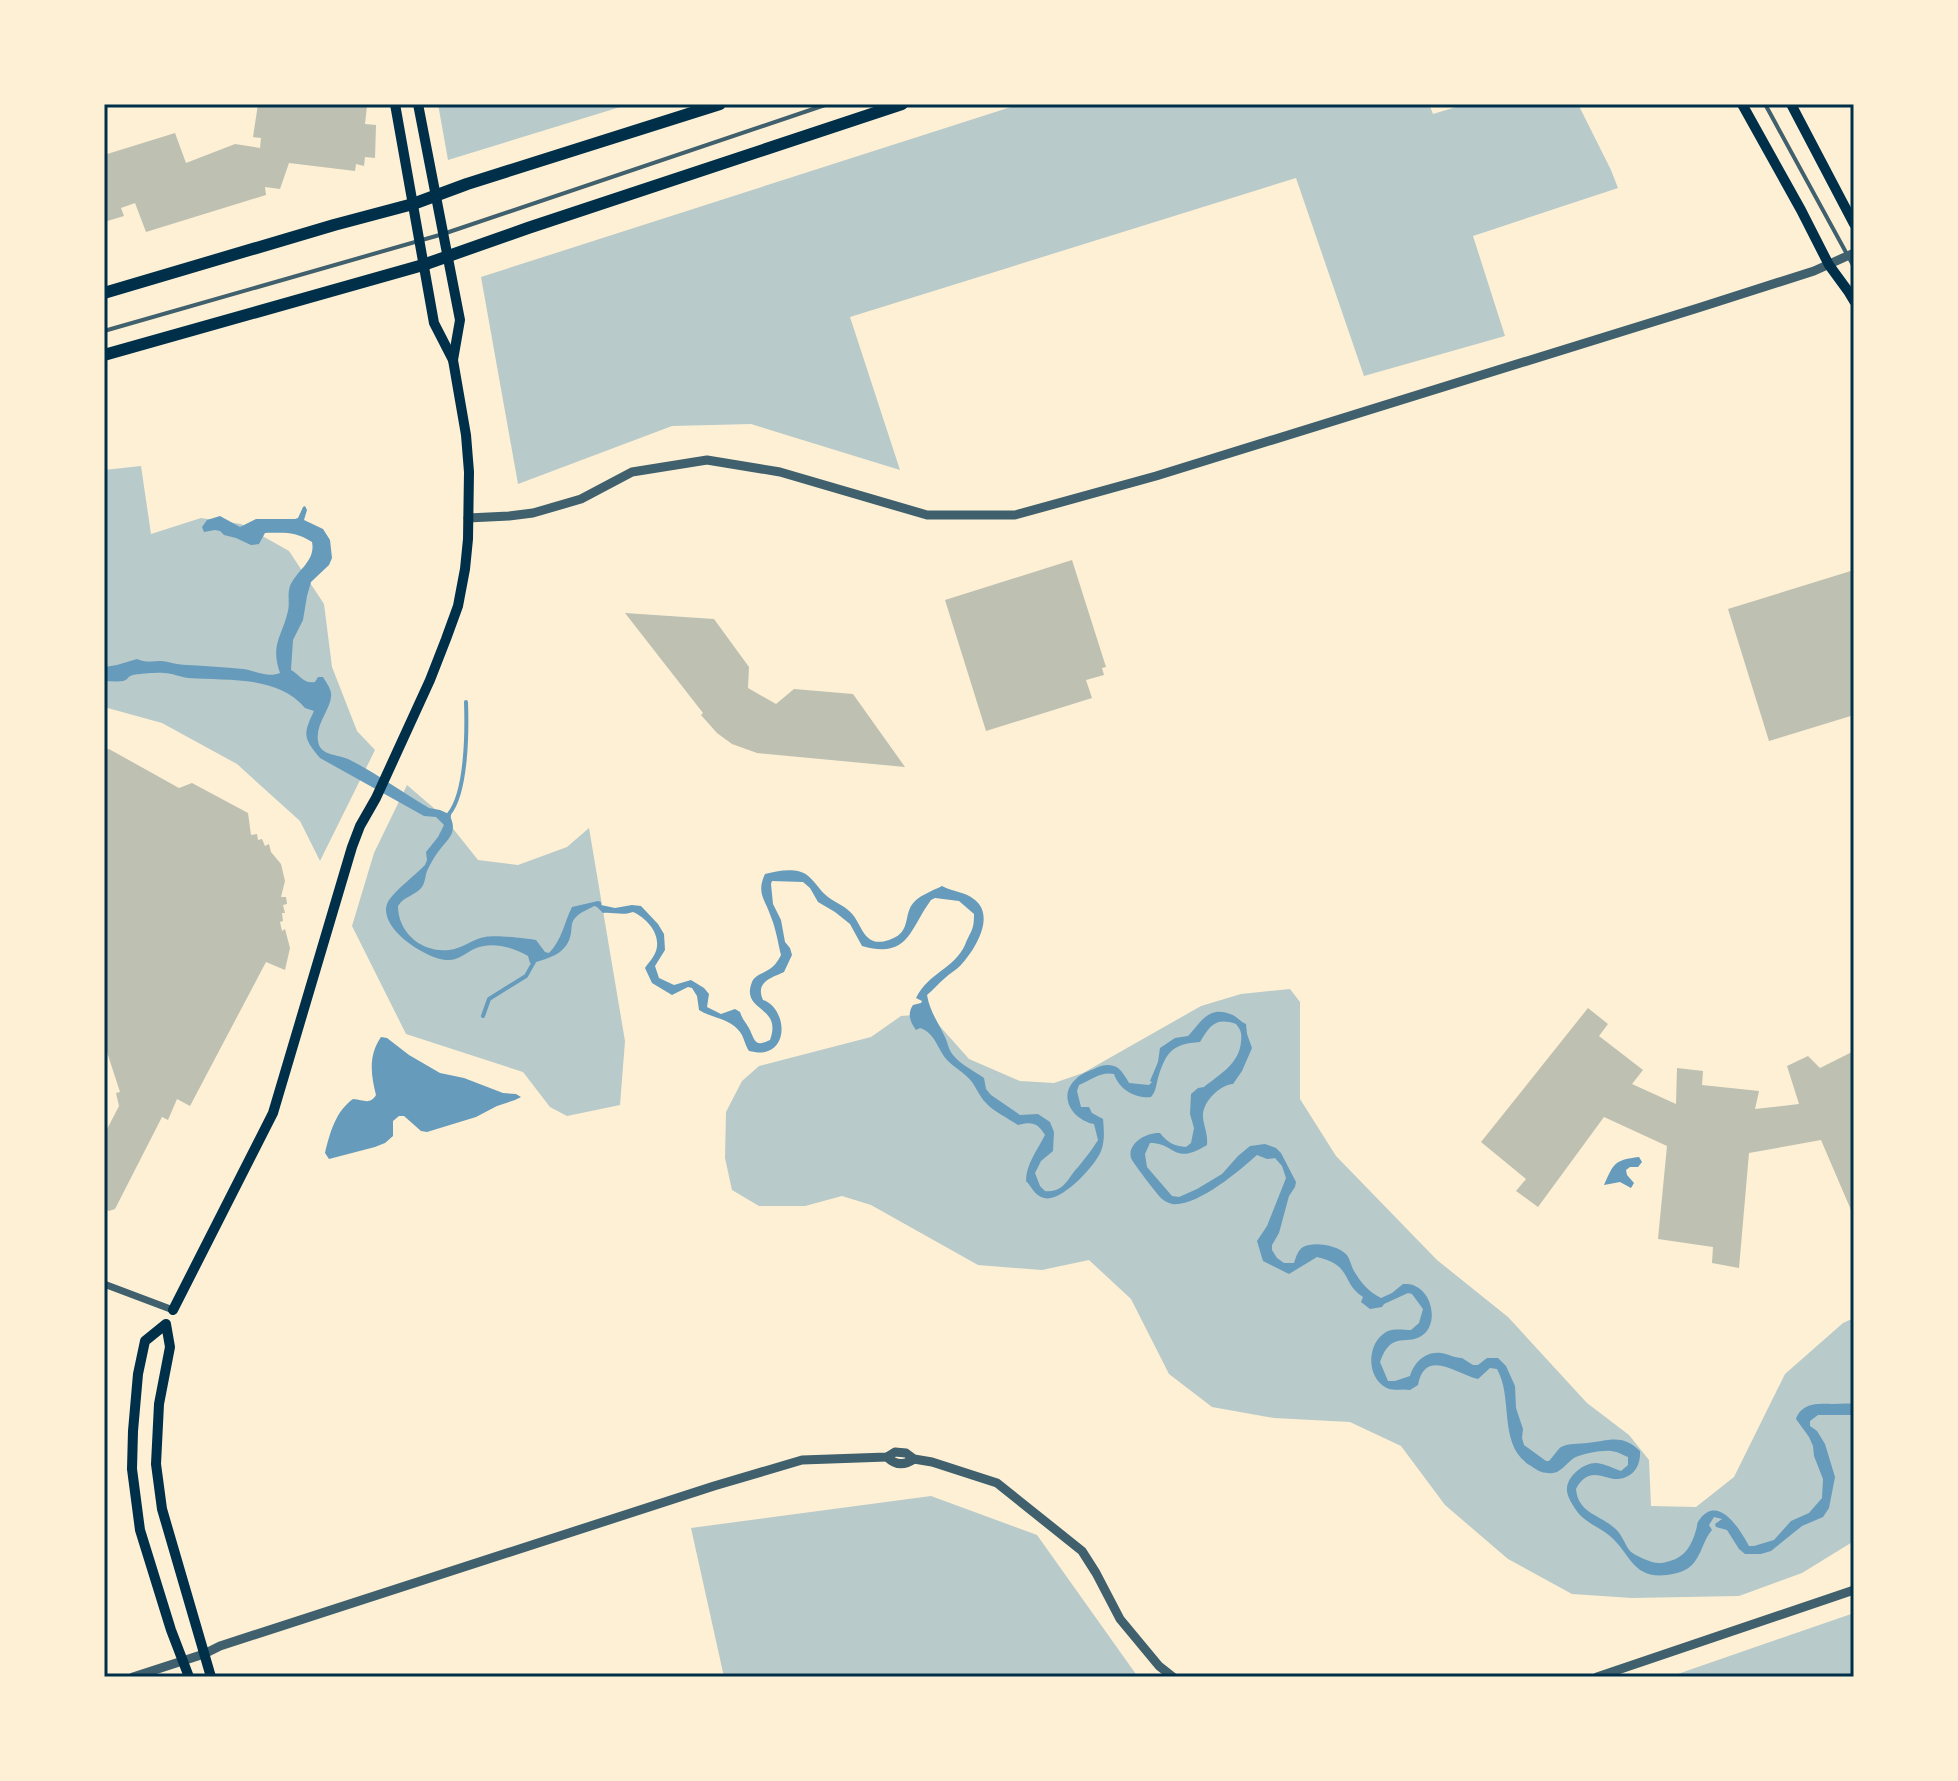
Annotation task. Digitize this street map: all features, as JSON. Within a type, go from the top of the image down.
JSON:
[{"type":"main road","points":[[173,1310],[273,1113],[360,826],[423,695],[458,606],[465,569],[469,472],[466,435],[453,360],[434,323],[395,104]]},
{"type":"main road","points":[[418,104],[460,320],[453,360]]},
{"type":"main road","points":[[104,293],[413,204],[482,179],[720,104]]},
{"type":"main road","points":[[104,355],[423,265],[902,104]]},
{"type":"main road","points":[[1742,104],[1829,265],[1854,301]]},
{"type":"main road","points":[[1791,104],[1854,224]]},
{"type":"main road","points":[[189,1677],[140,1530],[132,1469],[138,1374],[145,1341],[166,1324],[170,1347],[159,1404],[156,1464],[162,1509],[211,1677]]},
{"type":"street","points":[[468,518],[533,513],[581,499],[632,472],[707,460],[780,472],[927,515],[1015,515],[1156,476],[1698,308],[1851,255]]},
{"type":"street","points":[[104,1284],[173,1310],[166,1324]]},
{"type":"street","points":[[133,1677],[220,1646],[787,1464],[802,1460],[887,1457],[893,1463],[907,1464],[914,1459],[932,1462],[997,1483],[1082,1551],[1120,1619],[1159,1666],[1173,1677]]},
{"type":"street","points":[[1597,1677],[1854,1590]]},
{"type":"lane","points":[[104,331],[443,234],[828,104]]},
{"type":"lane","points":[[1765,104],[1851,255],[1854,267]]},
{"type":"shaded area","points":[[438,104],[630,104],[448,160]]},
{"type":"shaded area","points":[[1020,104],[1429,104],[1433,114],[1466,104],[1578,104],[1618,188],[1473,236],[1505,336],[1364,376],[1296,178],[850,317],[900,470],[751,424],[672,426],[518,484],[481,277]]},
{"type":"shaded area","points":[[141,466],[151,534],[201,518],[241,524],[289,551],[324,604],[332,667],[357,731],[375,750],[320,861],[300,821],[237,764],[162,723],[104,707],[104,470]]},
{"type":"shaded area","points":[[407,785],[443,816],[478,860],[518,865],[567,847],[589,828],[625,1041],[620,1105],[567,1116],[550,1107],[523,1072],[406,1034],[352,926],[374,853]]},
{"type":"shaded area","points":[[1290,989],[1300,1002],[1300,1099],[1336,1156],[1437,1260],[1508,1317],[1587,1403],[1629,1435],[1649,1460],[1651,1506],[1696,1507],[1734,1477],[1785,1374],[1843,1323],[1854,1318],[1854,1541],[1802,1573],[1739,1596],[1632,1598],[1572,1594],[1508,1559],[1445,1505],[1401,1446],[1350,1422],[1274,1418],[1212,1407],[1169,1374],[1131,1299],[1089,1260],[1042,1270],[978,1265],[871,1205],[842,1196],[805,1206],[759,1206],[732,1190],[725,1158],[726,1112],[742,1081],[759,1066],[871,1037],[901,1016],[929,1014],[969,1059],[1020,1081],[1054,1083],[1083,1073],[1201,1006],[1241,994]]},
{"type":"shaded area","points":[[931,1496],[1037,1535],[1138,1677],[724,1677],[691,1528]]},
{"type":"shaded area","points":[[1854,1613],[1854,1677],[1669,1677]]},
{"type":"water","points":[[305,506],[304,520],[323,529],[330,540],[332,558],[311,582],[303,620],[293,640],[291,670],[307,682],[323,677],[330,691],[331,698],[319,728],[319,746],[325,752],[358,764],[429,808],[449,814],[452,821],[453,831],[433,860],[422,887],[398,906],[402,925],[421,945],[449,950],[496,936],[536,940],[549,953],[560,937],[572,907],[598,901],[601,905],[615,908],[641,906],[664,934],[665,950],[655,966],[659,978],[674,985],[691,980],[704,988],[709,994],[707,1007],[721,1014],[735,1009],[740,1012],[755,1040],[762,1043],[770,1040],[771,1020],[752,999],[752,982],[772,967],[781,955],[761,891],[765,874],[792,870],[807,875],[825,895],[851,912],[870,939],[881,942],[900,934],[911,906],[925,894],[942,886],[963,893],[981,907],[981,934],[960,966],[927,995],[928,1001],[951,1053],[984,1078],[991,1095],[1020,1115],[1038,1114],[1050,1122],[1054,1132],[1053,1151],[1041,1161],[1035,1173],[1045,1191],[1057,1190],[1065,1184],[1098,1140],[1094,1124],[1080,1118],[1070,1106],[1068,1092],[1077,1078],[1109,1065],[1120,1070],[1129,1083],[1149,1085],[1160,1048],[1175,1038],[1188,1036],[1210,1014],[1222,1012],[1232,1015],[1246,1024],[1252,1048],[1233,1084],[1218,1091],[1205,1106],[1203,1117],[1207,1145],[1181,1154],[1150,1143],[1145,1154],[1147,1167],[1172,1196],[1179,1197],[1222,1174],[1250,1146],[1265,1144],[1276,1148],[1296,1182],[1272,1245],[1277,1258],[1284,1263],[1294,1263],[1303,1247],[1313,1244],[1331,1246],[1346,1254],[1359,1279],[1377,1296],[1381,1298],[1403,1284],[1409,1284],[1421,1290],[1429,1301],[1431,1322],[1424,1334],[1412,1340],[1395,1342],[1385,1352],[1380,1362],[1388,1381],[1410,1376],[1417,1362],[1430,1354],[1462,1358],[1473,1365],[1487,1358],[1498,1358],[1506,1366],[1515,1386],[1524,1445],[1546,1461],[1567,1445],[1621,1440],[1633,1445],[1640,1451],[1634,1472],[1620,1479],[1589,1476],[1576,1489],[1584,1508],[1616,1529],[1632,1553],[1654,1563],[1675,1559],[1684,1553],[1698,1522],[1707,1512],[1715,1511],[1729,1518],[1749,1546],[1774,1540],[1791,1521],[1809,1513],[1822,1498],[1823,1479],[1809,1437],[1796,1419],[1798,1414],[1811,1405],[1854,1404],[1854,1415],[1818,1415],[1810,1421],[1810,1426],[1825,1444],[1835,1477],[1829,1508],[1823,1517],[1802,1526],[1771,1551],[1761,1554],[1745,1554],[1727,1530],[1716,1527],[1715,1524],[1722,1519],[1714,1517],[1709,1525],[1712,1530],[1690,1567],[1667,1575],[1646,1573],[1633,1564],[1610,1536],[1580,1514],[1567,1491],[1570,1478],[1582,1467],[1597,1463],[1621,1471],[1628,1465],[1628,1457],[1613,1451],[1592,1453],[1574,1458],[1552,1473],[1541,1472],[1531,1466],[1514,1447],[1505,1394],[1497,1369],[1490,1368],[1478,1379],[1435,1365],[1428,1367],[1418,1385],[1410,1390],[1385,1387],[1372,1368],[1375,1344],[1389,1331],[1411,1330],[1419,1323],[1423,1309],[1408,1293],[1382,1307],[1370,1309],[1361,1302],[1363,1297],[1356,1292],[1342,1269],[1328,1260],[1317,1257],[1289,1274],[1263,1261],[1257,1241],[1267,1226],[1286,1178],[1275,1158],[1257,1155],[1205,1194],[1172,1204],[1161,1198],[1131,1158],[1135,1143],[1149,1134],[1160,1133],[1178,1146],[1186,1147],[1191,1143],[1194,1128],[1190,1114],[1191,1094],[1222,1073],[1237,1056],[1241,1036],[1236,1024],[1218,1022],[1210,1027],[1200,1042],[1172,1051],[1164,1062],[1151,1097],[1128,1092],[1114,1074],[1109,1073],[1079,1085],[1077,1091],[1081,1107],[1089,1107],[1092,1113],[1103,1119],[1101,1151],[1068,1189],[1051,1198],[1038,1195],[1026,1181],[1026,1175],[1045,1135],[1034,1124],[1018,1125],[989,1106],[969,1079],[945,1057],[929,1033],[920,1028],[916,1030],[910,1018],[913,1005],[922,1001],[916,998],[921,989],[955,960],[972,930],[974,914],[959,901],[931,900],[906,939],[890,949],[878,949],[862,946],[850,924],[818,902],[803,882],[772,881],[773,904],[792,955],[784,972],[774,976],[761,989],[763,1000],[775,1009],[781,1025],[775,1047],[763,1052],[749,1051],[736,1028],[699,1010],[692,988],[672,995],[652,983],[645,968],[656,950],[656,937],[645,919],[633,912],[603,913],[594,906],[574,920],[569,940],[562,950],[533,963],[530,963],[528,956],[502,946],[488,945],[450,960],[426,954],[415,947],[394,930],[386,910],[389,900],[425,865],[426,852],[444,825],[436,817],[424,816],[320,758],[306,736],[314,711],[280,690],[251,682],[162,673],[133,675],[123,681],[104,681],[104,667],[137,659],[280,673],[276,655],[288,611],[289,589],[309,560],[312,542],[294,534],[265,533],[259,544],[251,545],[220,531],[204,532],[202,527],[207,520],[220,516],[240,527],[256,519],[295,519]]},
{"type":"water","points":[[381,1037],[440,1073],[521,1097],[476,1117],[427,1132],[421,1131],[404,1116],[399,1116],[393,1121],[393,1136],[385,1143],[329,1159],[325,1153],[327,1145],[342,1110],[353,1099],[369,1101],[376,1095],[372,1066],[374,1051]]},
{"type":"water","points":[[1639,1157],[1642,1162],[1638,1167],[1626,1170],[1634,1183],[1631,1188],[1620,1182],[1604,1185],[1616,1164]]},
{"type":"building","points":[[258,104],[367,106],[365,124],[376,125],[375,158],[365,157],[364,166],[356,164],[355,171],[289,163],[280,189],[265,187],[266,195],[146,232],[135,203],[121,208],[124,216],[104,222],[104,155],[175,133],[186,163],[235,144],[260,148],[261,138],[253,137]]},
{"type":"building","points":[[1072,560],[1106,667],[1102,668],[1104,675],[1086,680],[1092,698],[986,731],[945,600]]},
{"type":"building","points":[[1854,570],[1854,715],[1769,741],[1728,609]]},
{"type":"building","points":[[625,613],[714,619],[749,667],[748,688],[776,704],[794,689],[853,694],[905,767],[757,753],[732,744],[701,715],[703,713]]},
{"type":"building","points":[[109,749],[179,788],[192,783],[248,813],[251,835],[257,834],[258,840],[262,839],[265,846],[269,844],[271,852],[281,864],[285,881],[281,897],[286,897],[287,904],[283,905],[285,913],[282,913],[283,921],[280,922],[290,948],[285,970],[266,962],[190,1106],[177,1099],[168,1120],[162,1117],[115,1209],[109,1211],[104,1208],[104,1135],[119,1106],[116,1093],[120,1092],[104,1043],[104,751]]},
{"type":"building","points":[[1588,1008],[1608,1024],[1599,1036],[1643,1070],[1632,1084],[1676,1104],[1677,1068],[1703,1071],[1702,1085],[1759,1091],[1755,1109],[1799,1104],[1787,1066],[1808,1056],[1820,1068],[1854,1051],[1854,1217],[1821,1140],[1749,1153],[1739,1268],[1712,1263],[1713,1247],[1658,1239],[1667,1146],[1604,1117],[1538,1207],[1516,1191],[1526,1179],[1481,1142]]},
{"type":"waterway","points":[[449,816],[463,776],[466,702]]},
{"type":"waterway","points":[[483,1016],[489,999],[526,976],[535,960]]}]
